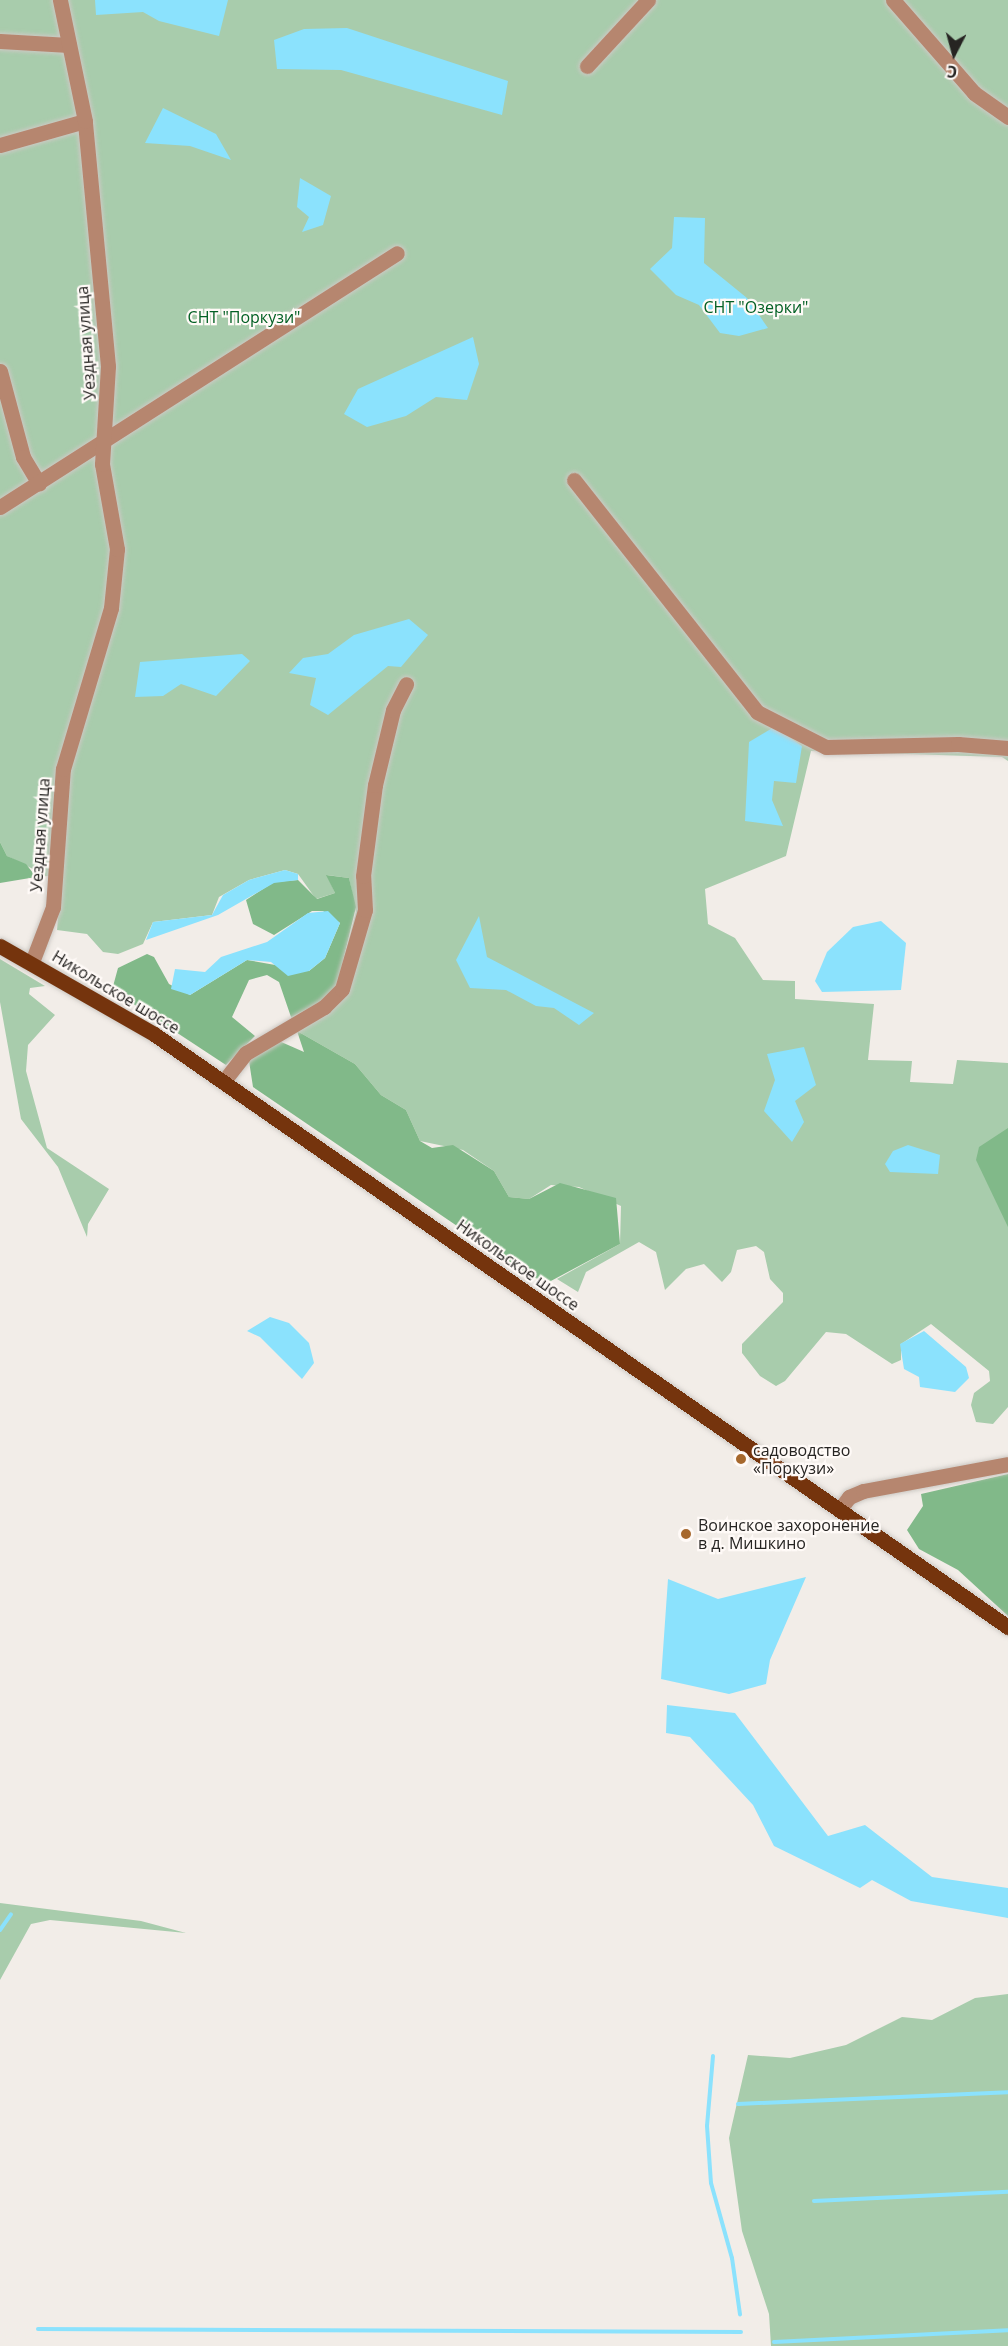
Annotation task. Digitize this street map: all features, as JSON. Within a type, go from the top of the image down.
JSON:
[{"type":"main road","name":"Никольское шоссе","points":[[0,946],[32,962],[224,1082],[1008,1627]]},
{"type":"street","name":"Уездная улица","points":[[32,962],[52,907],[63,769],[117,574],[102,464],[108,366],[85,121],[60,0]]},
{"type":"street","points":[[587,66],[648,0]]},
{"type":"street","points":[[893,0],[974,93],[1008,117]]},
{"type":"street","points":[[0,41],[69,45]]},
{"type":"street","points":[[0,145],[85,121]]},
{"type":"street","points":[[0,507],[397,253]]},
{"type":"street","points":[[0,371],[23,457],[39,484]]},
{"type":"street","points":[[574,480],[735,691],[765,717],[826,747],[958,744],[1008,748]]},
{"type":"street","points":[[224,1082],[246,1053],[324,1007],[342,989],[365,910],[363,876],[375,785],[393,710],[406,684]]},
{"type":"street","points":[[840,1509],[849,1497],[863,1491],[1008,1464]]},
{"type":"green space","points":[[0,0],[1008,0],[1008,761],[1002,757],[811,751],[786,856],[705,889],[708,924],[735,938],[763,980],[795,981],[795,999],[874,1004],[868,1060],[912,1061],[910,1082],[953,1084],[957,1060],[1008,1063],[1008,1407],[993,1424],[976,1422],[971,1405],[974,1393],[990,1381],[989,1371],[931,1324],[901,1344],[901,1360],[892,1364],[846,1334],[826,1332],[785,1381],[776,1386],[760,1376],[742,1353],[742,1344],[783,1302],[783,1293],[770,1279],[764,1252],[756,1246],[737,1250],[731,1272],[722,1282],[704,1264],[686,1269],[665,1290],[656,1252],[639,1242],[586,1272],[578,1292],[557,1279],[620,1244],[621,1206],[579,1187],[551,1185],[529,1199],[509,1197],[494,1171],[463,1150],[420,1141],[406,1110],[381,1095],[355,1064],[297,1031],[291,1017],[343,962],[356,912],[349,878],[327,875],[335,893],[316,899],[298,874],[285,870],[249,880],[219,897],[212,915],[153,922],[143,944],[118,954],[103,952],[87,934],[57,930],[61,875],[36,877],[33,869],[7,856],[0,842]]},
{"type":"green space","points":[[0,842],[7,856],[26,864],[36,877],[0,883]]},
{"type":"green space","points":[[326,875],[349,878],[356,907],[337,986],[323,1001],[291,1017],[279,982],[267,975],[249,980],[232,1017],[255,1036],[226,1065],[112,990],[118,968],[147,954],[154,957],[169,984],[190,995],[247,960],[309,971],[325,958],[340,923],[323,911],[312,911],[274,935],[253,924],[246,900],[274,882],[298,880],[317,899],[335,893]]},
{"type":"green space","points":[[0,959],[45,986],[30,988],[29,994],[55,1015],[28,1045],[26,1071],[47,1148],[109,1189],[88,1224],[87,1237],[58,1167],[21,1119],[0,1002]]},
{"type":"green space","points":[[297,1031],[355,1064],[381,1095],[406,1110],[420,1141],[432,1148],[453,1145],[494,1171],[509,1197],[529,1199],[560,1183],[616,1198],[620,1244],[549,1282],[532,1277],[253,1087],[249,1061],[279,1041],[304,1052]]},
{"type":"green space","points":[[1008,1128],[1008,1227],[976,1160],[979,1147]]},
{"type":"green space","points":[[1008,1474],[1008,1616],[958,1570],[919,1549],[907,1530],[923,1506],[921,1494]]},
{"type":"green space","points":[[0,1903],[141,1921],[186,1933],[50,1920],[31,1924],[0,1980]]},
{"type":"green space","points":[[1008,1994],[1008,2346],[771,2346],[769,2314],[742,2231],[729,2138],[748,2055],[790,2058],[846,2045],[902,2017],[932,2020],[975,1998]]},
{"type":"water","points":[[95,0],[228,0],[219,36],[159,21],[143,12],[96,15]]},
{"type":"water","points":[[347,28],[508,81],[502,115],[341,70],[277,69],[274,40],[304,29]]},
{"type":"water","points":[[163,108],[216,134],[231,160],[190,146],[145,143]]},
{"type":"water","points":[[300,178],[331,196],[323,225],[302,232],[309,217],[297,207]]},
{"type":"water","points":[[674,217],[705,218],[704,263],[747,298],[768,328],[739,336],[720,333],[699,305],[676,295],[650,269],[672,248]]},
{"type":"water","points":[[473,337],[479,364],[467,400],[436,397],[406,416],[367,427],[344,414],[358,389]]},
{"type":"water","points":[[409,619],[428,635],[401,667],[388,666],[328,715],[310,705],[316,678],[289,673],[303,658],[328,654],[354,635]]},
{"type":"water","points":[[242,654],[250,661],[216,696],[181,684],[163,696],[135,697],[140,662]]},
{"type":"water","points":[[774,727],[802,746],[796,783],[774,781],[772,800],[783,826],[745,821],[749,742]]},
{"type":"water","points":[[285,870],[298,874],[298,880],[274,883],[218,915],[146,940],[153,922],[212,915],[223,895],[249,880]]},
{"type":"water","points":[[328,911],[340,923],[325,958],[309,971],[288,976],[271,962],[247,960],[190,995],[171,989],[175,969],[205,972],[221,957],[267,942],[308,913]]},
{"type":"water","points":[[479,916],[487,957],[594,1013],[579,1025],[554,1008],[536,1006],[506,990],[470,988],[456,960]]},
{"type":"water","points":[[881,921],[906,943],[901,990],[822,992],[815,981],[827,952],[853,927]]},
{"type":"water","points":[[804,1047],[816,1085],[795,1101],[804,1122],[792,1142],[764,1111],[775,1080],[767,1054]]},
{"type":"water","points":[[908,1145],[940,1155],[938,1174],[890,1172],[885,1164],[893,1151]]},
{"type":"water","points":[[270,1317],[289,1323],[309,1343],[314,1363],[302,1379],[260,1337],[247,1331]]},
{"type":"water","points":[[924,1331],[966,1367],[969,1378],[955,1392],[920,1387],[919,1377],[904,1369],[900,1344]]},
{"type":"water","points":[[806,1577],[770,1660],[766,1684],[729,1694],[661,1679],[668,1579],[718,1599]]},
{"type":"water","points":[[667,1705],[735,1713],[828,1836],[865,1825],[932,1877],[1008,1888],[1008,1918],[911,1901],[872,1880],[860,1888],[774,1846],[753,1805],[690,1737],[666,1733]]},
{"type":"waterway","points":[[0,1930],[11,1914]]},
{"type":"waterway","points":[[713,2056],[707,2126],[711,2183],[732,2258],[740,2314]]},
{"type":"waterway","points":[[738,2104],[1008,2092]]},
{"type":"waterway","points":[[814,2201],[1008,2192]]},
{"type":"waterway","points":[[38,2329],[741,2332]]},
{"type":"waterway","points":[[774,2342],[1008,2330]]},
{"type":"place","name":"садоводство «Поркузи»","points":[[741,1459]]},
{"type":"place","name":"Воинское захоронение в д. Мишкино","points":[[686,1534]]},
{"type":"park label","name":"СНТ \"Озерки\"","points":[[756,307]]},
{"type":"park label","name":"СНТ \"Поркузи\"","points":[[244,317]]}]
